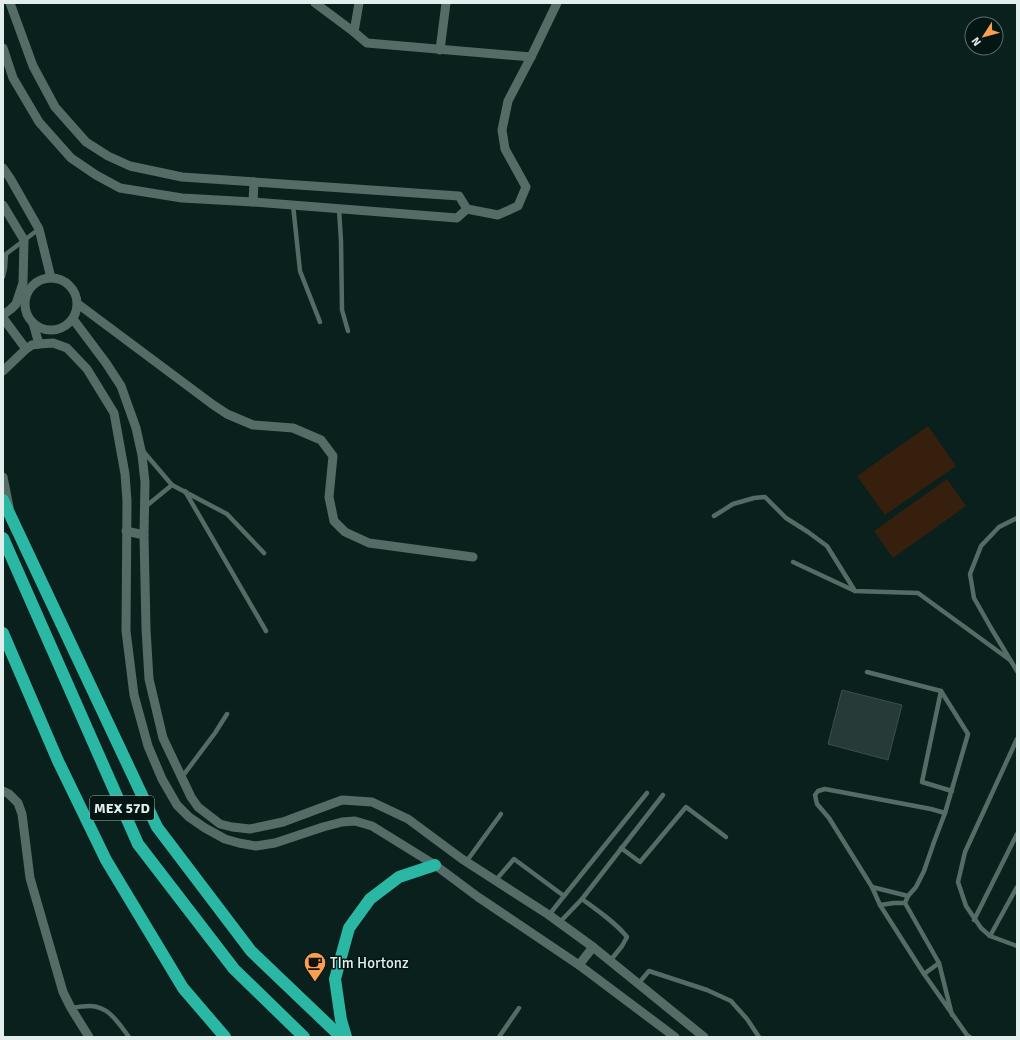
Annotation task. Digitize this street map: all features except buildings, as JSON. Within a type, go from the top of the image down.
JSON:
[{"type":"highway","points":[[3,500],[157,827],[251,951],[341,1037]]},
{"type":"highway","name":"MEX 57D","points":[[3,538],[138,844],[234,969],[304,1037]]},
{"type":"highway","name":"MEX 57D","points":[[3,633],[58,761],[106,860],[183,988],[225,1037]]},
{"type":"highway","points":[[346,1037],[341,1020],[335,979],[349,928],[370,899],[399,877],[435,865]]},
{"type":"street","points":[[10,3],[33,66],[55,107],[86,142],[108,156],[130,166],[182,177],[459,196],[468,209],[498,215],[518,206],[526,187],[505,149],[502,130],[508,101],[557,3]]},
{"type":"street","points":[[315,3],[354,32],[366,43],[531,57]]},
{"type":"street","points":[[354,32],[359,3]]},
{"type":"street","points":[[440,50],[446,3]]},
{"type":"street","points":[[3,48],[13,78],[39,122],[71,158],[96,175],[120,188],[182,198],[457,218],[468,209]]},
{"type":"street","points":[[3,168],[6,179],[39,229],[51,278]]},
{"type":"street","points":[[253,202],[254,182]]},
{"type":"street","points":[[3,205],[24,240],[26,286],[20,303],[3,315]]},
{"type":"street","points":[[26,286],[51,278],[62,280],[71,288],[78,304],[73,319],[58,329],[45,329],[33,323]]},
{"type":"street","points":[[20,303],[33,323],[38,344]]},
{"type":"street","points":[[78,304],[227,414],[253,425],[293,428],[321,440],[333,456],[329,497],[334,521],[345,532],[369,543],[472,557]]},
{"type":"street","points":[[3,318],[26,349]]},
{"type":"street","points":[[73,319],[106,363],[121,386],[136,428],[145,482],[144,535],[146,629],[149,679],[163,738],[191,797],[198,807],[220,824],[250,829],[284,822],[342,800],[372,802],[408,820],[466,862],[549,915],[593,946],[704,1037]]},
{"type":"street","points":[[53,343],[58,329]]},
{"type":"street","points":[[3,371],[26,349],[32,346],[53,343],[67,348],[87,369],[114,413],[125,474],[127,501],[126,631],[134,695],[148,746],[162,779],[177,805],[189,817],[225,839],[256,846],[275,843],[342,822],[355,821],[372,826],[435,865],[478,897],[579,964],[675,1037]]},
{"type":"street","points":[[3,477],[10,513]]},
{"type":"street","points":[[126,531],[144,535]]},
{"type":"street","points":[[148,746],[163,738]]},
{"type":"street","points":[[3,791],[9,794],[18,803],[22,814],[30,878],[63,992],[71,1008],[90,1037]]},
{"type":"street","points":[[579,964],[593,946]]},
{"type":"lane","points":[[293,205],[300,271],[320,322]]},
{"type":"lane","points":[[339,209],[342,310],[348,331]]},
{"type":"lane","points":[[3,277],[6,268],[4,254],[39,229]]},
{"type":"lane","points":[[140,448],[172,485],[227,514],[264,553]]},
{"type":"lane","points":[[145,508],[172,485]]},
{"type":"lane","points":[[185,491],[266,631]]},
{"type":"lane","points":[[714,516],[733,504],[754,498],[765,497],[786,518],[827,546],[854,591]]},
{"type":"lane","points":[[1017,518],[999,527],[981,546],[970,574],[974,598],[990,628],[1017,671]]},
{"type":"lane","points":[[793,562],[854,591],[918,593],[1010,660]]},
{"type":"lane","points":[[867,672],[941,691],[968,734],[945,813],[924,871],[916,887],[908,896],[905,903]]},
{"type":"lane","points":[[941,691],[922,782],[952,791]]},
{"type":"lane","points":[[182,777],[215,733],[227,714]]},
{"type":"lane","points":[[1017,739],[965,852],[958,882],[966,906],[974,920],[981,928],[990,936],[1017,946]]},
{"type":"lane","points":[[945,813],[825,789],[818,791],[815,795],[817,804],[829,818],[872,887],[880,905],[924,974],[952,1015],[970,1037]]},
{"type":"lane","points":[[549,915],[647,793]]},
{"type":"lane","points":[[559,923],[582,899],[663,795]]},
{"type":"lane","points":[[621,848],[640,862],[686,807],[726,837]]},
{"type":"lane","points":[[466,862],[501,814]]},
{"type":"lane","points":[[974,920],[1017,834]]},
{"type":"lane","points":[[495,881],[514,859],[564,896]]},
{"type":"lane","points":[[872,887],[908,896]]},
{"type":"lane","points":[[990,936],[1017,887]]},
{"type":"lane","points":[[582,899],[620,929],[627,937],[610,961]]},
{"type":"lane","points":[[880,905],[905,903]]},
{"type":"lane","points":[[905,903],[939,963],[952,1015]]},
{"type":"lane","points":[[924,974],[939,963]]},
{"type":"lane","points":[[638,984],[649,971],[706,990],[731,1001],[760,1037]]},
{"type":"lane","points":[[71,1008],[91,1006],[102,1008],[109,1013],[129,1037]]},
{"type":"lane","points":[[499,1037],[518,1008]]},
{"type":"shaded area","points":[[928,426],[956,466],[885,515],[857,476]]},
{"type":"shaded area","points":[[947,479],[966,506],[893,558],[874,531]]},
{"type":"place","name":"TIm Hortonz","points":[[315,982]]}]
